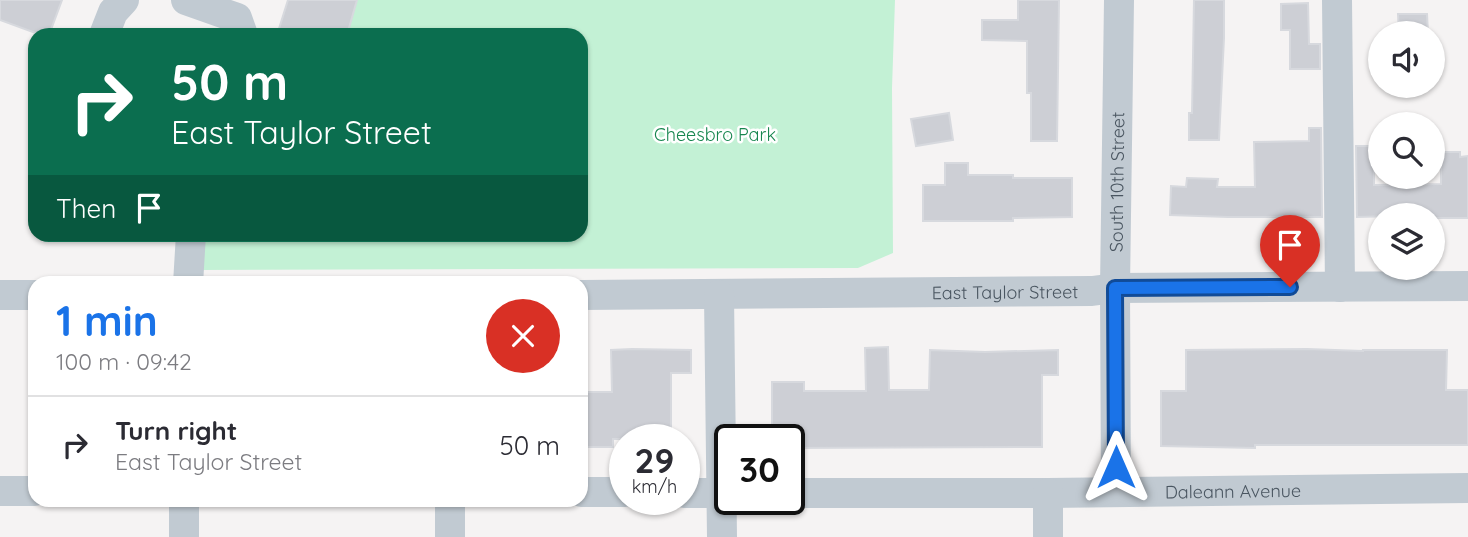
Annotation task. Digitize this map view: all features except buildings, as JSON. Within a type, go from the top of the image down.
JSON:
[{"type":"street","points":[[107,28],[113,12],[124,0]]},
{"type":"street","points":[[186,0],[237,18],[241,28]]},
{"type":"street","name":"South 10th Street","points":[[1116,492],[1115,288],[1119,0]]},
{"type":"street","points":[[1337,0],[1340,286]]},
{"type":"street","points":[[188,276],[191,242]]},
{"type":"street","name":"East Taylor Street","points":[[588,295],[1468,286]]},
{"type":"street","points":[[0,295],[28,295]]},
{"type":"street","points":[[719,295],[724,424]]},
{"type":"street","name":"Daleann Avenue","points":[[805,493],[1468,488]]},
{"type":"street","points":[[0,491],[28,491]]},
{"type":"street","points":[[588,492],[609,492]]},
{"type":"street","points":[[1048,493],[1048,537]]},
{"type":"street","points":[[184,507],[184,537]]},
{"type":"street","points":[[450,507],[450,537]]},
{"type":"street","points":[[722,537],[724,515]]},
{"type":"green space","name":"Cheesbro Park","points":[[347,0],[895,0],[892,88],[893,253],[858,268],[200,270],[201,242],[588,242],[588,28],[335,28]]},
{"type":"route","points":[[1116,467],[1115,288],[1290,287]]}]
